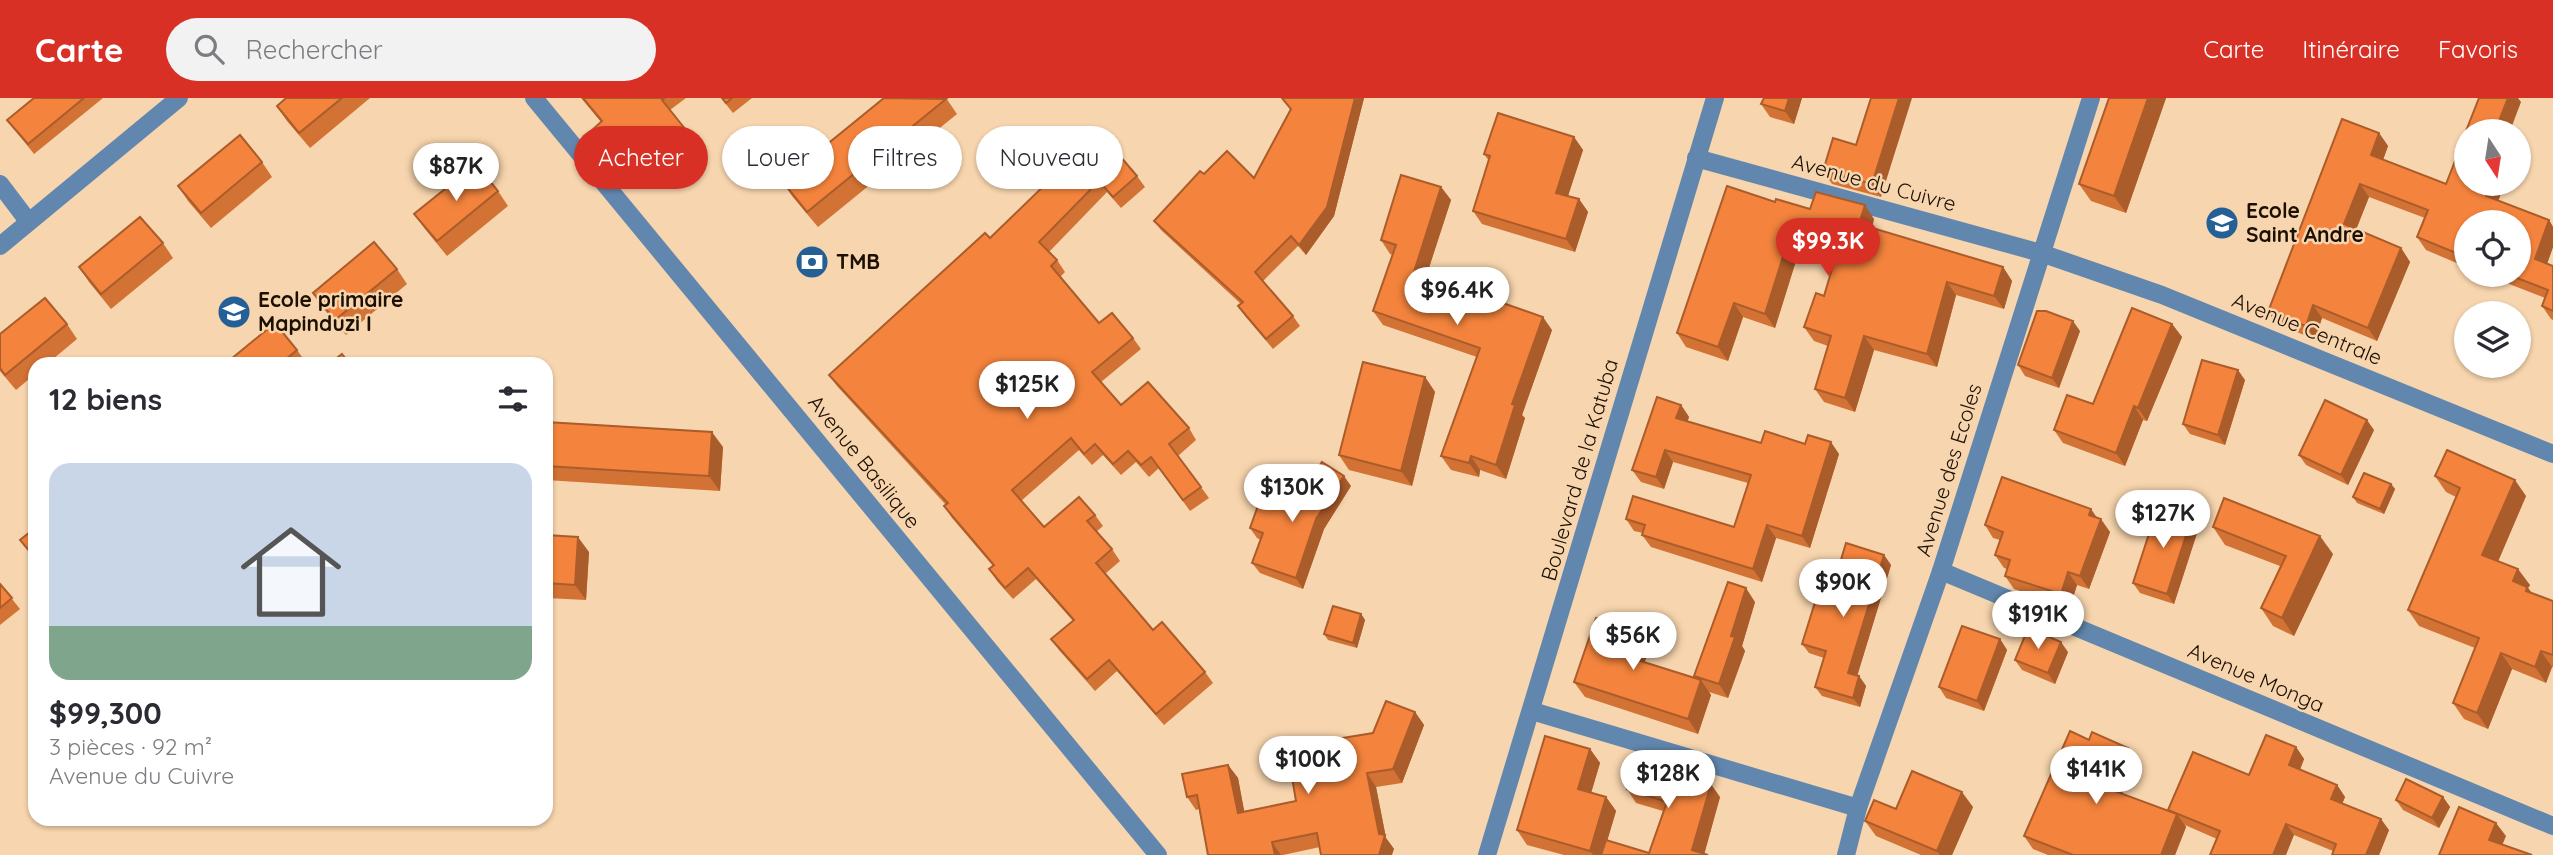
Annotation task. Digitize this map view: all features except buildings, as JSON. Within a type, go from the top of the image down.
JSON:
[{"type":"street","points":[[0,246],[179,98]]},
{"type":"street","name":"Avenue Basilique","points":[[534,98],[1158,855]]},
{"type":"street","name":"Boulevard de la Katuba","points":[[1488,855],[1715,98]]},
{"type":"street","name":"Avenue des Ecoles","points":[[1846,855],[1858,808],[1941,571],[2091,98]]},
{"type":"street","name":"Avenue du Cuivre","points":[[1696,158],[2041,253]]},
{"type":"street","points":[[0,184],[28,222]]},
{"type":"street","name":"Avenue Centrale","points":[[2041,253],[2162,295],[2553,454]]},
{"type":"street","name":"Avenue Monga","points":[[1941,571],[2553,826]]},
{"type":"street","points":[[1532,711],[1858,808]]},
{"type":"place","name":"Ecole Saint Andre","points":[[2222,223]]},
{"type":"place","name":"TMB","points":[[812,262]]},
{"type":"place","name":"Ecole primaire Mapinduzi I","points":[[234,312]]}]
